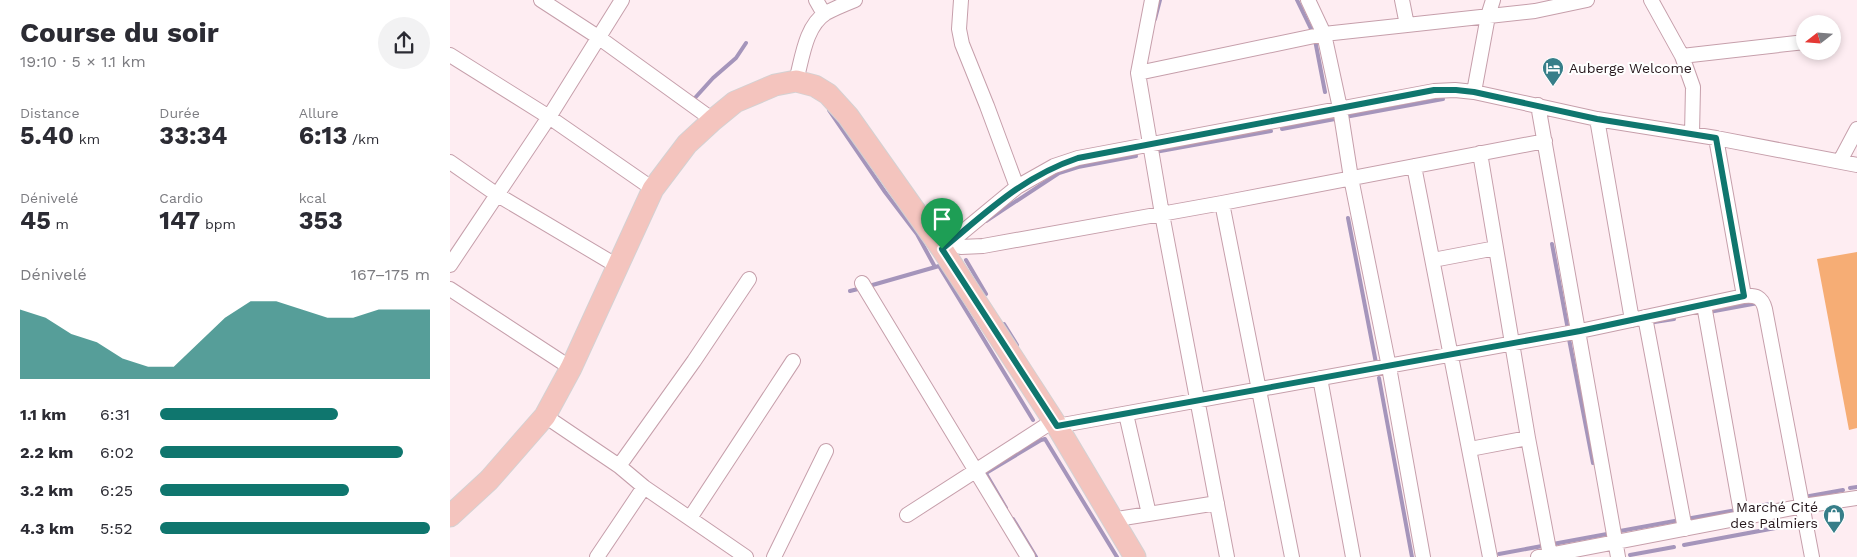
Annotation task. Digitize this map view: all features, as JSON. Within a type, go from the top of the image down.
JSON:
[{"type":"main road","points":[[450,516],[489,480],[545,416],[571,368],[619,267],[630,238],[653,189],[688,144],[735,102],[775,85],[796,81],[815,86],[828,94],[838,104],[947,246],[1135,557]]},
{"type":"street","points":[[541,0],[598,37],[713,120]]},
{"type":"street","points":[[450,265],[548,117],[622,0]]},
{"type":"street","points":[[816,0],[824,14]]},
{"type":"street","points":[[796,81],[809,36],[815,23],[824,14],[855,0]]},
{"type":"street","points":[[961,0],[959,29],[962,44],[1017,187]]},
{"type":"street","points":[[1152,0],[1138,73],[1162,214],[1227,557]]},
{"type":"street","points":[[1308,0],[1324,34],[1340,108],[1351,178],[1389,367],[1423,557]]},
{"type":"street","points":[[1402,0],[1407,25]]},
{"type":"street","points":[[1474,92],[1488,16],[1493,0]]},
{"type":"street","points":[[1138,73],[1324,34],[1535,11],[1587,0]]},
{"type":"street","points":[[1651,0],[1682,56],[1693,86],[1692,134]]},
{"type":"street","points":[[1682,56],[1796,43]]},
{"type":"street","points":[[450,55],[548,117],[653,189]]},
{"type":"street","points":[[947,246],[1017,187],[1054,166],[1078,158],[1434,90],[1474,92],[1597,119],[1716,138],[1857,165]]},
{"type":"street","points":[[1538,105],[1580,331],[1618,557]]},
{"type":"street","points":[[1597,119],[1685,529]]},
{"type":"street","points":[[1840,161],[1857,128]]},
{"type":"street","points":[[1716,138],[1744,296]]},
{"type":"street","points":[[947,246],[982,246],[1222,204],[1545,141]]},
{"type":"street","points":[[1480,154],[1528,438],[1544,556],[1803,506],[1857,498]]},
{"type":"street","points":[[450,162],[496,194],[619,267]]},
{"type":"street","points":[[1414,166],[1490,557]]},
{"type":"street","points":[[1222,204],[1292,557]]},
{"type":"street","points":[[1433,260],[1496,248]]},
{"type":"street","points":[[619,466],[694,361],[749,279]]},
{"type":"street","points":[[862,282],[1028,557]]},
{"type":"street","points":[[450,289],[571,368]]},
{"type":"street","points":[[907,515],[1055,424],[1126,414],[1389,367],[1580,331],[1744,296],[1756,296],[1760,299],[1765,309],[1812,557]]},
{"type":"street","points":[[1704,305],[1742,518]]},
{"type":"street","points":[[690,518],[793,361]]},
{"type":"street","points":[[1320,378],[1353,557]]},
{"type":"street","points":[[1126,414],[1149,514]]},
{"type":"street","points":[[545,416],[619,466],[644,488],[746,557]]},
{"type":"street","points":[[1470,449],[1528,438]]},
{"type":"street","points":[[774,557],[826,451]]},
{"type":"street","points":[[597,557],[644,488]]},
{"type":"street","points":[[1111,520],[1217,503]]},
{"type":"shaded area","points":[[1857,252],[1857,428],[1849,430],[1817,259]]},
{"type":"waterway","points":[[1155,19],[1160,0]]},
{"type":"waterway","points":[[1297,0],[1313,33]]},
{"type":"waterway","points":[[1315,40],[1325,92]]},
{"type":"waterway","points":[[694,99],[713,78],[736,58],[746,43]]},
{"type":"waterway","points":[[1345,117],[1443,99]]},
{"type":"waterway","points":[[829,110],[885,192],[917,234],[935,267]]},
{"type":"waterway","points":[[1282,129],[1335,119]]},
{"type":"waterway","points":[[1155,152],[1271,131]]},
{"type":"waterway","points":[[986,221],[1059,173],[1078,167],[1136,156]]},
{"type":"waterway","points":[[1348,218],[1376,363]]},
{"type":"waterway","points":[[1552,244],[1568,330]]},
{"type":"waterway","points":[[966,260],[986,294]]},
{"type":"waterway","points":[[869,286],[939,266],[1033,420]]},
{"type":"waterway","points":[[850,291],[862,288]]},
{"type":"waterway","points":[[1709,312],[1758,303]]},
{"type":"waterway","points":[[1648,323],[1674,319]]},
{"type":"waterway","points":[[1004,324],[1017,345]]},
{"type":"waterway","points":[[1569,339],[1593,463]]},
{"type":"waterway","points":[[1379,378],[1412,557]]},
{"type":"waterway","points":[[986,473],[1045,439],[1117,557]]},
{"type":"waterway","points":[[985,472],[1006,508]]},
{"type":"waterway","points":[[1850,488],[1857,487]]},
{"type":"waterway","points":[[1804,497],[1843,490]]},
{"type":"waterway","points":[[1686,519],[1770,504]]},
{"type":"waterway","points":[[1013,519],[1036,557]]},
{"type":"waterway","points":[[1620,531],[1680,520]]},
{"type":"waterway","points":[[1684,545],[1802,523]]},
{"type":"waterway","points":[[1499,554],[1607,534]]},
{"type":"waterway","points":[[1630,555],[1674,547]]},
{"type":"place","name":"Auberge Welcome","points":[[1553,87]]},
{"type":"place","name":"Marché Cité des Palmiers","points":[[1834,534]]},
{"type":"route","points":[[1434,90],[1456,90],[1538,105],[1597,119],[1716,138],[1744,296],[1580,331],[1057,426],[942,249],[1017,187],[1054,166],[1078,158],[1434,90]]}]
